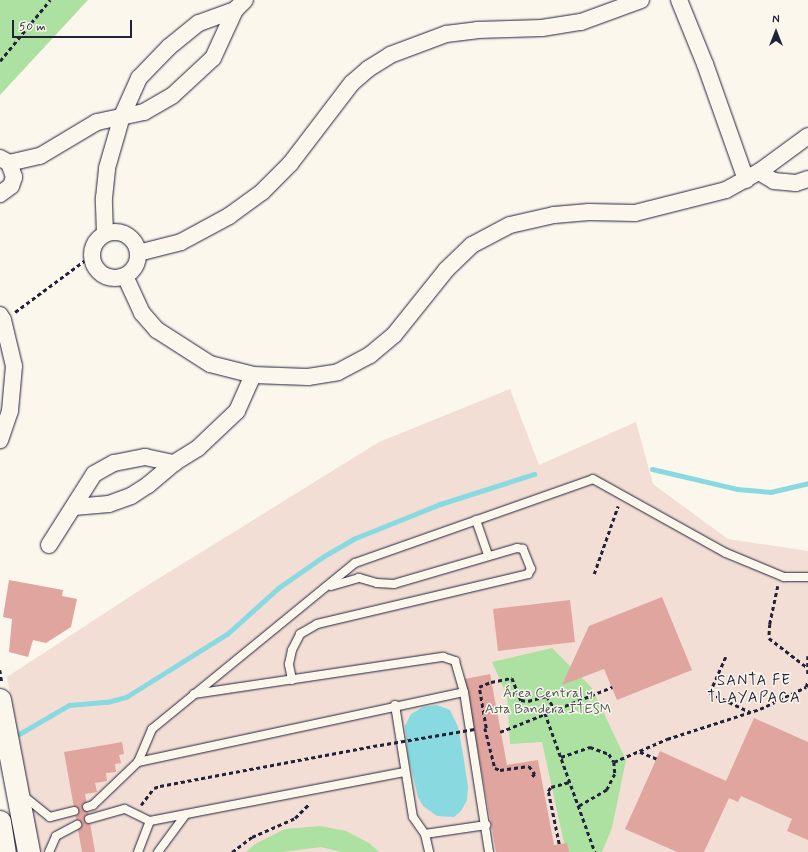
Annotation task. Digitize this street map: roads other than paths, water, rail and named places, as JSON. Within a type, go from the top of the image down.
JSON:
[{"type":"highway","points":[[0,700],[14,782],[29,852]]},
{"type":"highway","points":[[0,822],[5,852]]},
{"type":"street","points":[[138,253],[181,242],[229,216],[262,192],[290,164],[352,83],[368,69],[390,55],[446,34],[477,30],[542,28],[581,22],[641,0]]},
{"type":"street","points":[[679,0],[753,176]]},
{"type":"street","points":[[105,234],[104,198],[107,168],[122,116],[139,78],[169,47],[199,24],[240,5]]},
{"type":"street","points":[[4,160],[40,156],[97,122],[144,112],[172,96],[213,58],[240,5]]},
{"type":"street","points":[[125,276],[142,313],[157,330],[210,364],[254,376],[308,377],[338,372],[370,355],[394,335],[446,270],[472,245],[510,225],[554,215],[589,212],[635,213],[726,190],[753,176],[808,136]]},
{"type":"street","points":[[0,194],[12,183],[12,170],[4,160]]},
{"type":"street","points":[[753,176],[774,181],[796,183],[808,179]]},
{"type":"street","points":[[123,233],[133,241],[138,253],[137,262],[125,276],[116,278],[99,272],[92,255],[98,239],[105,234],[123,233]]},
{"type":"street","points":[[0,440],[10,411],[14,366],[2,318]]},
{"type":"street","points":[[74,506],[109,504],[131,496],[162,474],[174,462],[198,448],[237,411],[254,376]]},
{"type":"street","points":[[49,545],[94,474],[114,462],[145,457],[174,462]]},
{"type":"lane","points":[[87,807],[93,805],[138,762],[152,729],[355,563],[593,480],[726,553],[780,576],[808,577]]},
{"type":"lane","points":[[476,520],[488,554]]},
{"type":"lane","points":[[292,680],[290,664],[292,650],[300,634],[317,624],[530,572],[523,549],[488,554],[394,584],[377,583],[359,578],[326,587]]},
{"type":"lane","points":[[193,694],[443,658],[455,662],[464,692],[486,825],[489,852]]},
{"type":"lane","points":[[138,762],[464,692]]},
{"type":"lane","points":[[395,706],[404,772],[413,817],[425,834],[429,852]]},
{"type":"lane","points":[[89,819],[125,809],[150,821],[325,786],[404,772]]},
{"type":"lane","points":[[14,782],[29,803],[50,817],[74,810]]},
{"type":"lane","points":[[158,852],[186,814]]},
{"type":"lane","points":[[138,852],[150,821]]},
{"type":"lane","points":[[49,852],[56,836],[77,825]]},
{"type":"lane","points":[[425,834],[486,825]]},
{"type":"water","points":[[437,705],[450,710],[458,727],[463,754],[468,787],[467,800],[461,811],[454,817],[437,816],[423,806],[418,797],[408,756],[405,726],[411,714],[423,707]]},
{"type":"waterway","points":[[652,469],[737,489],[770,492],[808,483]]},
{"type":"waterway","points":[[19,734],[69,705],[107,702],[126,697],[227,634],[278,588],[324,556],[353,539],[440,504],[534,474]]},
{"type":"district","name":"SANTA FE TLAYAPACA","points":[[754,690]]},
{"type":"park label","name":"Área Central y Asta Bandera ITESM","points":[[548,702]]}]
